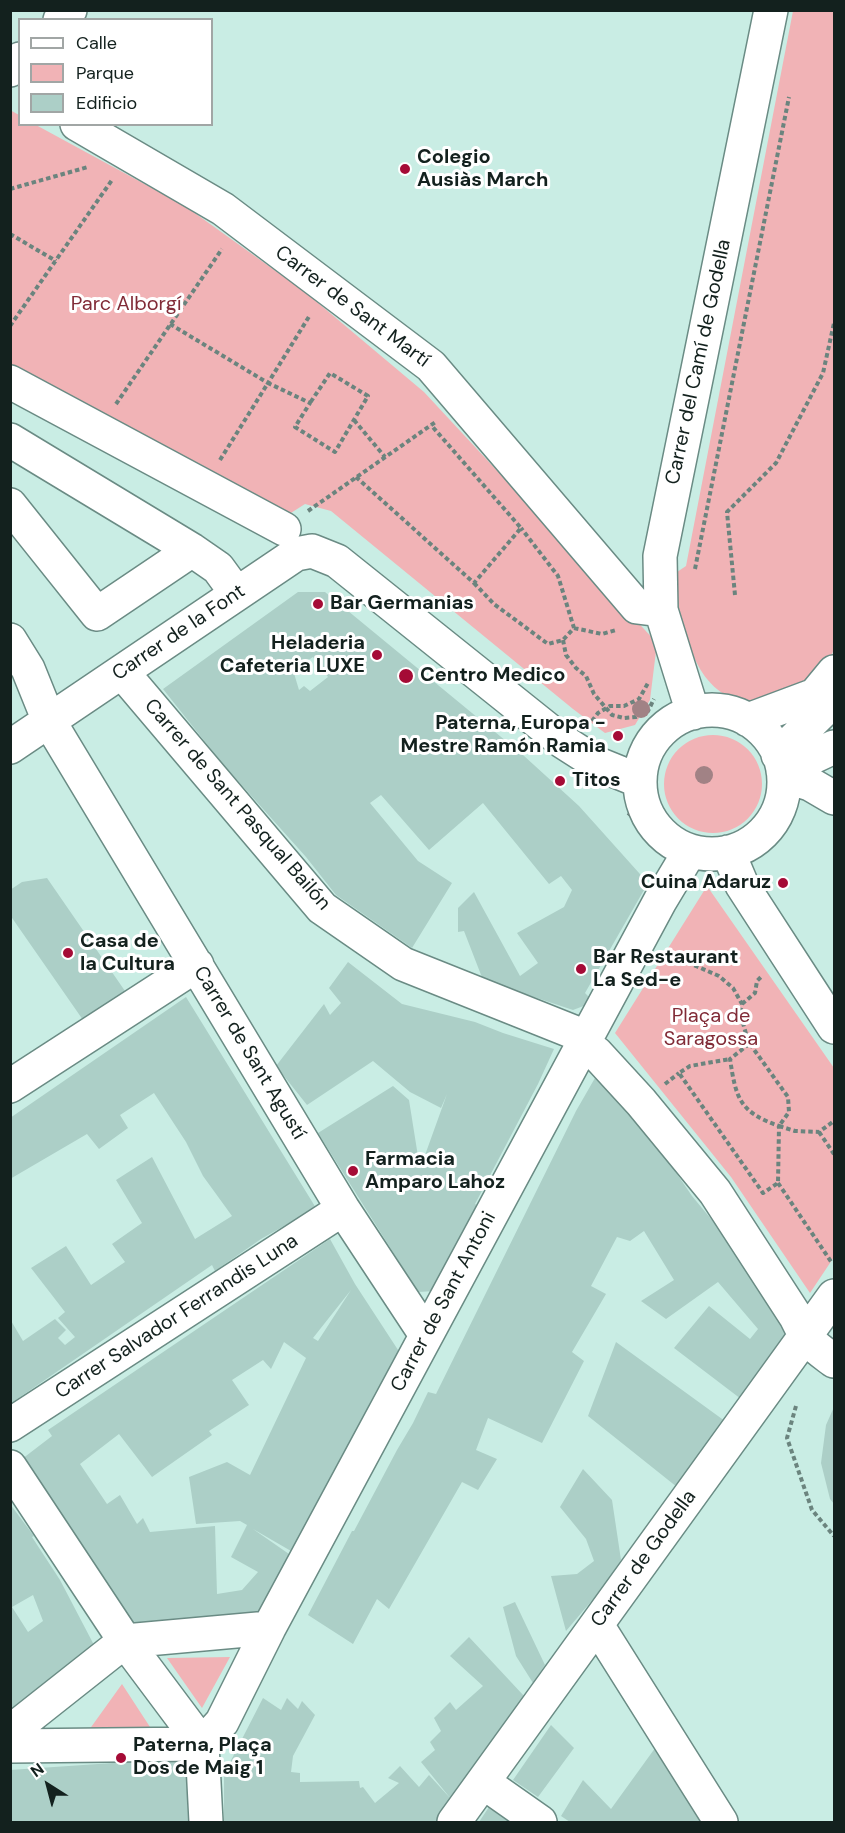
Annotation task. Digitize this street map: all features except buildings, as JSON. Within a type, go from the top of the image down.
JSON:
[{"type":"street","name":"Carrer del Camí de Godella","points":[[693,713],[661,610],[660,556],[771,10]]},
{"type":"street","name":"Carrer de Sant Martí","points":[[79,126],[223,209],[431,366],[637,607],[661,610]]},
{"type":"street","points":[[10,382],[284,529]]},
{"type":"street","points":[[10,440],[192,550],[218,568],[237,594]]},
{"type":"street","points":[[10,506],[97,614],[192,550]]},
{"type":"street","name":"Carrer de la Font","points":[[10,747],[296,554],[312,551],[337,561],[572,747]]},
{"type":"street","name":"Carrer de Sant Agustí","points":[[10,640],[28,669],[49,721],[343,1209],[426,1335]]},
{"type":"street","name":"Carrer de Sant Pasqual Bailón","points":[[122,672],[322,909],[403,964],[584,1041]]},
{"type":"street","points":[[748,720],[815,695],[834,672]]},
{"type":"street","points":[[782,767],[834,700]]},
{"type":"street","points":[[712,710],[731,713],[748,720],[766,735],[782,767],[782,797],[775,816],[755,839],[747,845],[728,852],[709,854],[675,849],[653,825],[643,804],[640,781],[644,758],[655,738],[672,722],[693,713],[712,710]]},
{"type":"street","points":[[572,747],[598,764],[640,781]]},
{"type":"street","points":[[782,767],[834,747]]},
{"type":"street","points":[[782,767],[834,798]]},
{"type":"street","name":"Carrer de Sant Antoni","points":[[202,1744],[222,1722],[269,1628],[660,901],[675,849]]},
{"type":"street","points":[[728,852],[742,885],[834,1027]]},
{"type":"street","points":[[10,1086],[197,965]]},
{"type":"street","points":[[584,1041],[640,1102],[715,1192],[796,1317],[812,1346],[834,1361]]},
{"type":"street","name":"Carrer Salvador Ferrandis Luna","points":[[10,1425],[343,1209]]},
{"type":"street","name":"Carrer de Godella","points":[[454,1822],[834,1296]]},
{"type":"street","points":[[10,1467],[125,1641],[202,1744],[206,1822]]},
{"type":"street","points":[[597,1625],[721,1822]]},
{"type":"street","points":[[10,1732],[125,1641],[269,1628]]},
{"type":"street","points":[[10,1746],[202,1744]]},
{"type":"street","points":[[483,1782],[540,1822]]},
{"type":"path","points":[[10,189],[130,155]]},
{"type":"path","points":[[10,326],[130,155]]},
{"type":"path","points":[[98,429],[240,222]]},
{"type":"path","points":[[10,234],[56,261]]},
{"type":"path","points":[[204,486],[326,287]]},
{"type":"path","points":[[735,594],[728,512],[776,463],[823,373],[834,323]]},
{"type":"path","points":[[170,324],[268,383],[310,403]]},
{"type":"path","points":[[330,373],[368,396],[335,452],[295,427],[310,403],[330,373]]},
{"type":"path","points":[[314,507],[462,403]]},
{"type":"path","points":[[354,420],[385,457]]},
{"type":"path","points":[[430,425],[521,528],[558,576],[574,628]]},
{"type":"path","points":[[356,477],[474,583],[494,604],[548,644],[563,640],[574,628]]},
{"type":"path","points":[[474,583],[521,528]]},
{"type":"path","points":[[574,628],[602,634],[627,629]]},
{"type":"path","points":[[563,640],[566,655],[586,676],[594,694],[612,715],[624,718],[636,717],[648,711],[656,695]]},
{"type":"path","points":[[572,747],[598,712],[610,705],[624,706],[639,699],[648,684],[648,674]]},
{"type":"path","points":[[623,809],[675,849]]},
{"type":"path","points":[[668,951],[676,959],[718,976],[733,988],[742,1004]]},
{"type":"path","points":[[765,973],[758,981],[754,993],[742,1004],[740,1013],[749,1044],[788,1097],[789,1112],[779,1126],[778,1183],[834,1266]]},
{"type":"path","points":[[749,1044],[730,1059],[690,1066],[679,1073],[763,1193],[778,1183]]},
{"type":"path","points":[[730,1059],[734,1088],[743,1106],[762,1120],[795,1131],[819,1132],[834,1121]]},
{"type":"path","points":[[819,1132],[834,1154]]},
{"type":"path","points":[[798,1402],[788,1438],[812,1510],[834,1536]]},
{"type":"green space","points":[[793,11],[834,11],[834,648],[827,665],[810,681],[770,700],[755,703],[738,700],[721,692],[698,666],[685,630],[671,576],[686,566]]},
{"type":"green space","name":"Parc Alborgí","points":[[10,110],[18,114],[18,126],[38,126],[185,206],[305,292],[424,392],[657,643],[650,700],[635,725],[605,733],[331,511],[305,504],[283,518],[11,373]]},
{"type":"green space","points":[[713,735],[732,739],[748,749],[758,765],[762,784],[758,803],[748,819],[732,829],[713,833],[694,829],[678,819],[668,803],[664,784],[668,765],[678,749],[694,739]]},
{"type":"green space","name":"Plaça de Saragossa","points":[[707,886],[834,1068],[834,1257],[810,1293],[731,1177],[615,1033]]},
{"type":"green space","points":[[230,1657],[202,1708],[167,1658]]},
{"type":"green space","points":[[122,1684],[150,1727],[89,1730]]},
{"type":"place","name":"Colegio Ausiàs March","points":[[405,169]]},
{"type":"place","name":"Bar Germanias","points":[[318,604]]},
{"type":"place","name":"Heladeria Cafeteria LUXE","points":[[377,655]]},
{"type":"place","name":"Centro Medico","points":[[406,676]]},
{"type":"place","name":"Paterna, Europa - Mestre Ramón Ramia","points":[[618,736]]},
{"type":"place","name":"Titos","points":[[560,781]]},
{"type":"place","name":"Cuina Adaruz","points":[[783,883]]},
{"type":"place","name":"Casa de la Cultura","points":[[68,953]]},
{"type":"place","name":"Bar Restaurant La Sed-e","points":[[581,969]]},
{"type":"place","name":"Farmacia Amparo Lahoz","points":[[353,1171]]},
{"type":"place","name":"Paterna, Plaça Dos de Maig 1","points":[[121,1758]]}]
